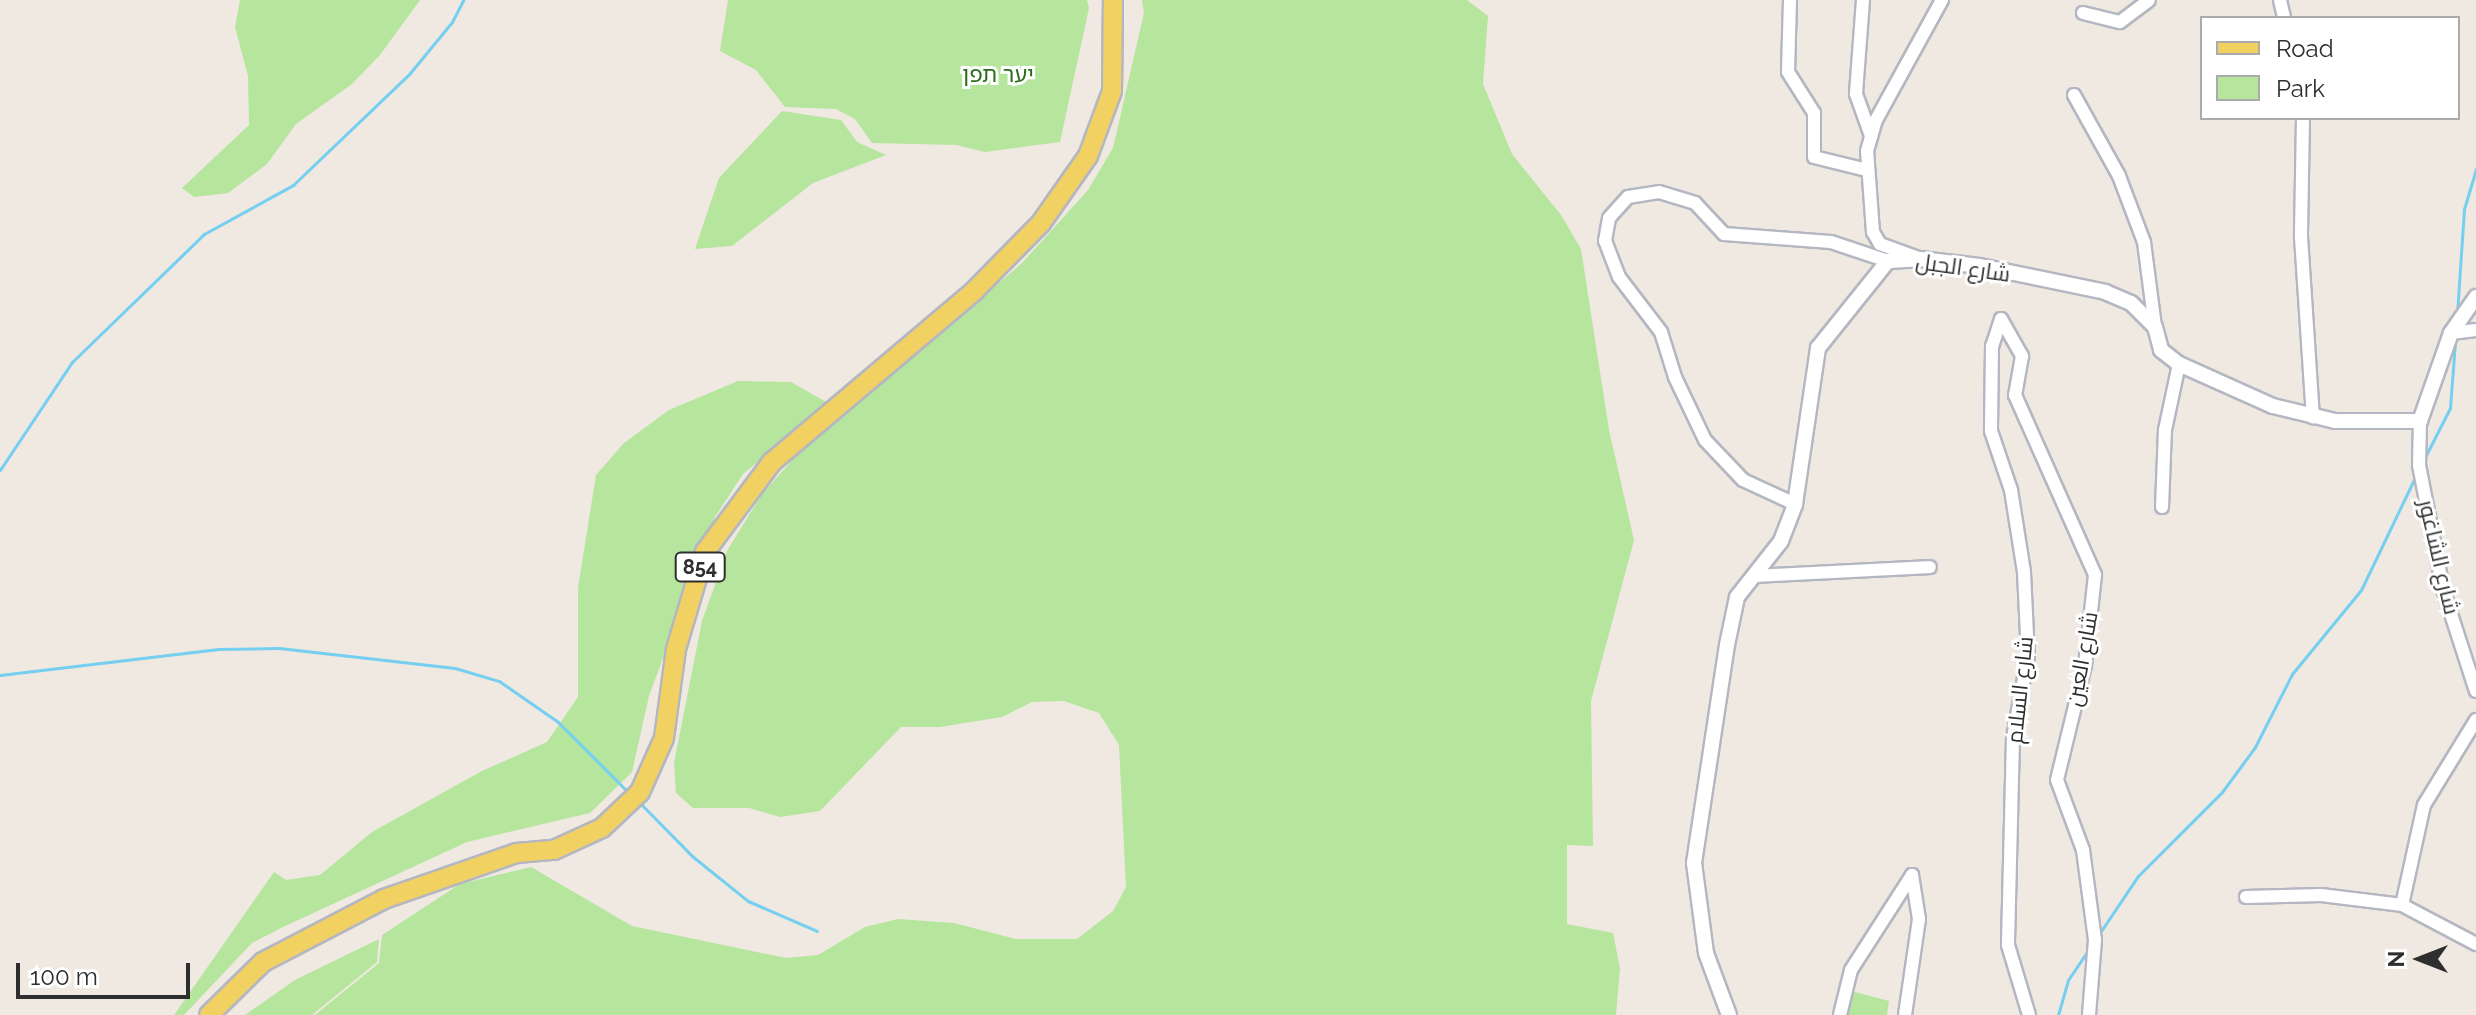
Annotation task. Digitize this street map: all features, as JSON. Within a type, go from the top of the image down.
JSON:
[{"type":"main road","name":"854","points":[[209,1015],[263,962],[384,899],[517,853],[554,850],[602,828],[640,792],[664,738],[676,649],[705,552],[772,462],[974,291],[1041,223],[1088,156],[1112,91],[1113,0]]},
{"type":"street","points":[[1790,0],[1788,72],[1814,113],[1814,157],[1867,170]]},
{"type":"street","points":[[1863,0],[1856,94],[1871,136]]},
{"type":"street","points":[[1921,259],[1880,244],[1873,232],[1867,170],[1871,136],[1942,0]]},
{"type":"street","points":[[2083,13],[2120,22],[2149,0]]},
{"type":"street","points":[[2074,95],[2119,176],[2144,242],[2155,327]]},
{"type":"street","points":[[2303,120],[2301,237],[2313,418]]},
{"type":"street","points":[[1795,504],[1743,480],[1705,440],[1661,332],[1619,277],[1605,241],[1609,218],[1628,197],[1659,192],[1695,203],[1724,234],[1831,242],[1888,261]]},
{"type":"street","name":"شارع الجبل","points":[[1729,1015],[1706,953],[1694,863],[1737,597],[1781,541],[1795,504],[1818,348],[1888,261],[1921,259],[2105,292],[2131,303],[2155,327],[2161,350],[2179,364],[2232,392],[2313,418],[2420,421]]},
{"type":"street","points":[[2420,421],[2451,333],[2476,297]]},
{"type":"street","name":"شارع السلام","points":[[2001,319],[1992,346],[1991,431],[2011,490],[2024,572],[2028,656],[2013,738],[2008,945],[2029,1015]]},
{"type":"street","name":"شارع العين","points":[[2001,319],[2022,356],[2015,395],[2095,575],[2085,665],[2057,780],[2083,850],[2095,940],[2089,1015]]},
{"type":"street","points":[[2451,333],[2476,330]]},
{"type":"street","points":[[2162,507],[2165,430],[2179,364]]},
{"type":"street","name":"شارع الشاغور","points":[[2420,421],[2419,465],[2443,589],[2476,691]]},
{"type":"street","points":[[1755,576],[1930,567]]},
{"type":"street","points":[[2402,905],[2424,805],[2476,720]]},
{"type":"street","points":[[1840,1015],[1851,970],[1912,875],[1919,919],[1905,1015]]},
{"type":"street","points":[[2246,897],[2321,895],[2402,905],[2476,944]]},
{"type":"green space","points":[[240,0],[420,0],[380,55],[352,84],[296,124],[267,164],[228,193],[194,197],[182,188],[249,125],[248,76],[235,27]]},
{"type":"green space","name":"יער תפן","points":[[728,0],[1087,0],[1089,8],[1060,142],[985,152],[956,145],[872,143],[855,119],[836,109],[785,107],[756,70],[720,51]]},
{"type":"green space","points":[[1142,0],[1467,0],[1488,16],[1483,84],[1512,154],[1561,215],[1581,249],[1609,430],[1634,540],[1591,701],[1593,846],[1567,845],[1567,924],[1613,933],[1620,968],[1616,1015],[315,1015],[379,963],[382,935],[460,884],[531,867],[632,926],[786,958],[818,955],[865,927],[898,919],[954,923],[1016,939],[1077,939],[1113,911],[1126,887],[1119,745],[1099,713],[1064,701],[1032,702],[1002,717],[940,727],[901,727],[820,811],[780,817],[749,808],[693,808],[676,793],[674,763],[702,621],[727,551],[762,494],[797,455],[1022,263],[1088,190],[1113,148],[1144,13]]},
{"type":"green space","points":[[782,111],[841,120],[857,142],[886,155],[813,183],[732,246],[695,249],[719,178]]},
{"type":"green space","points":[[738,381],[791,382],[828,403],[743,474],[715,517],[649,696],[632,772],[590,813],[467,842],[252,943],[184,1015],[174,1015],[274,872],[286,880],[320,875],[372,832],[482,771],[547,742],[578,697],[578,588],[596,475],[624,443],[669,410]]},
{"type":"green space","points":[[379,939],[377,962],[312,1015],[245,1015],[295,980]]},
{"type":"green space","points":[[1851,991],[1889,1001],[1887,1015],[1845,1015]]},
{"type":"waterway","points":[[0,470],[72,362],[204,234],[293,185],[410,73],[452,22],[463,0]]},
{"type":"waterway","points":[[2457,314],[2464,209],[2476,169]]},
{"type":"waterway","points":[[2424,459],[2450,408],[2455,342]]},
{"type":"waterway","points":[[2099,934],[2138,876],[2222,792],[2255,747],[2292,674],[2361,590],[2417,473]]},
{"type":"waterway","points":[[0,675],[218,649],[279,648],[455,668],[499,681],[558,722],[629,793]]},
{"type":"waterway","points":[[638,801],[692,856],[748,901],[817,931]]},
{"type":"waterway","points":[[2058,1015],[2068,980],[2090,947]]}]
